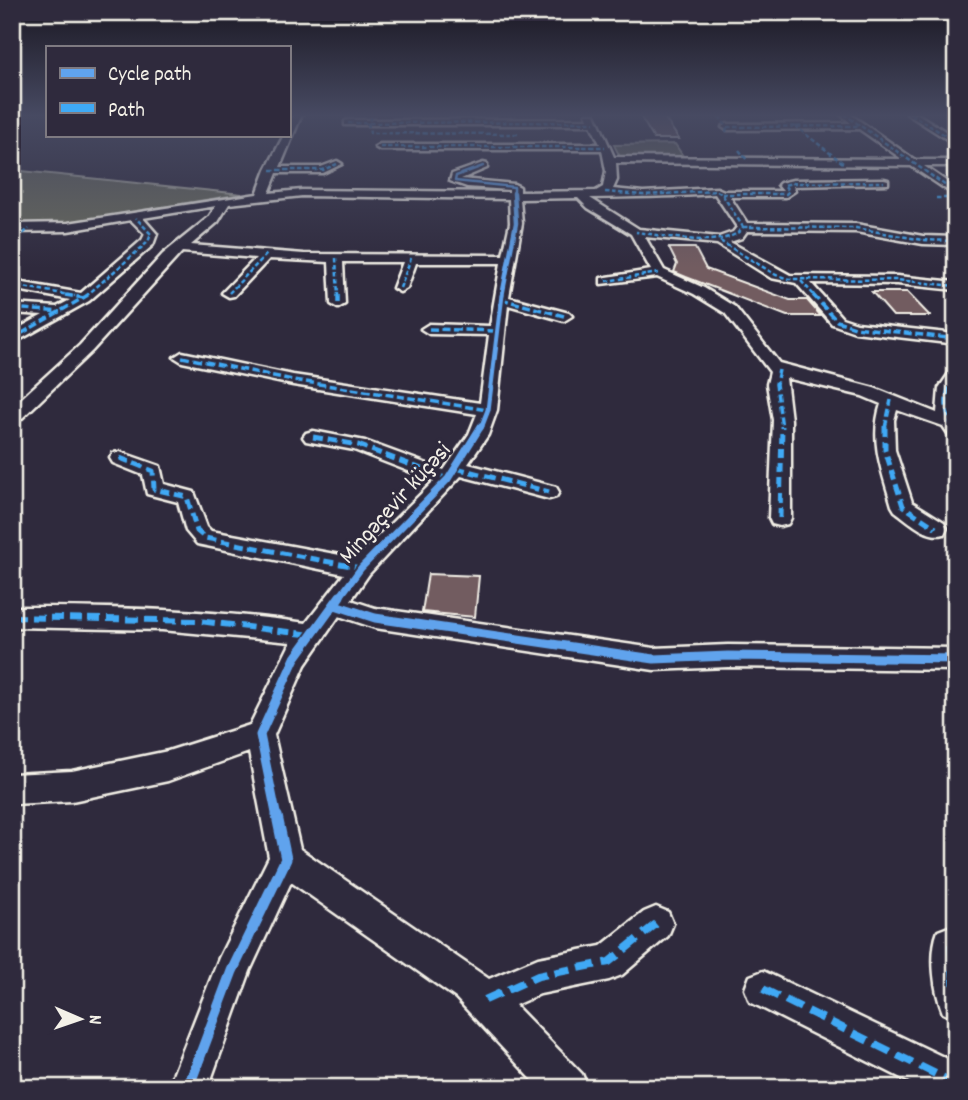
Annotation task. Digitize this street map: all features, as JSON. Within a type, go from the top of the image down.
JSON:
[{"type":"street","points":[[261,196],[273,165]]},
{"type":"street","points":[[271,170],[323,170],[334,165]]},
{"type":"street","points":[[605,192],[611,181],[610,165]]},
{"type":"street","points":[[914,165],[956,196]]},
{"type":"street","points":[[476,190],[454,178],[483,166]]},
{"type":"street","points":[[12,229],[136,218],[261,196],[329,192],[476,190],[516,196],[582,196],[605,192],[643,195],[710,191],[722,194],[786,194],[789,191],[784,185],[793,183],[884,182]]},
{"type":"street","points":[[722,194],[743,227]]},
{"type":"street","name":"Mingəçevir küçəsi","points":[[260,736],[295,658],[361,568],[452,473],[478,435],[488,410],[496,331],[516,223],[516,196]]},
{"type":"street","points":[[582,196],[592,206],[636,232],[720,241],[738,235],[743,227]]},
{"type":"street","points":[[936,198],[956,196]]},
{"type":"street","points":[[12,418],[86,348],[168,257],[214,219],[225,201]]},
{"type":"street","points":[[12,339],[84,298],[151,237],[136,218]]},
{"type":"street","points":[[743,227],[846,228],[869,238],[956,241]]},
{"type":"street","points":[[12,242],[29,229]]},
{"type":"street","points":[[636,232],[659,273]]},
{"type":"street","points":[[909,238],[917,251]]},
{"type":"street","points":[[720,241],[776,275],[801,281],[897,280],[956,286]]},
{"type":"street","points":[[182,248],[336,258],[509,259]]},
{"type":"street","points":[[229,293],[267,254]]},
{"type":"street","points":[[336,258],[338,304]]},
{"type":"street","points":[[400,288],[411,258]]},
{"type":"street","points":[[606,281],[659,273],[699,291],[730,310],[762,355],[779,370],[849,386],[953,425]]},
{"type":"street","points":[[801,281],[837,321],[855,327],[956,339]]},
{"type":"street","points":[[12,285],[84,298]]},
{"type":"street","points":[[501,299],[564,316]]},
{"type":"street","points":[[12,308],[60,312]]},
{"type":"street","points":[[429,329],[496,331]]},
{"type":"street","points":[[182,357],[293,380],[488,410]]},
{"type":"street","points":[[779,370],[776,384],[782,420],[780,518]]},
{"type":"street","points":[[953,425],[944,408],[948,383],[956,376]]},
{"type":"street","points":[[891,400],[885,420],[886,450],[903,506],[936,528]]},
{"type":"street","points":[[313,437],[358,444],[452,473],[550,492]]},
{"type":"street","points":[[120,458],[153,471],[154,489],[187,496],[197,531],[205,538],[361,568]]},
{"type":"street","points":[[335,605],[375,618],[654,659],[728,656],[956,659]]},
{"type":"street","points":[[12,617],[156,617],[246,624],[312,635]]},
{"type":"street","points":[[12,789],[72,786],[169,766],[260,736],[286,859],[258,910],[213,1017],[188,1088]]},
{"type":"street","points":[[286,859],[469,985],[568,1088]]},
{"type":"street","points":[[485,1000],[538,976],[609,962],[656,923]]},
{"type":"street","points":[[951,944],[956,1000]]},
{"type":"street","points":[[763,989],[956,1084]]},
{"type":"green space","points":[[12,170],[242,194],[52,225],[12,223]]},
{"type":"building","points":[[669,248],[695,248],[706,269],[790,300],[807,300],[821,316],[787,316],[674,272],[677,264]]},
{"type":"building","points":[[872,292],[907,292],[930,316],[893,316]]},
{"type":"building","points":[[428,574],[479,576],[475,617],[422,612]]},
{"type":"marked path","points":[[271,170],[323,170],[334,165]]},
{"type":"marked path","points":[[917,165],[956,193]]},
{"type":"marked path","points":[[722,194],[786,194],[789,191],[784,185],[793,183],[884,182]]},
{"type":"marked path","points":[[605,192],[643,195],[717,191],[722,194],[743,227],[738,235],[720,241],[636,232]]},
{"type":"marked path","points":[[936,198],[956,198]]},
{"type":"marked path","points":[[12,339],[84,298],[148,242],[151,234],[136,218]]},
{"type":"marked path","points":[[743,227],[856,228],[923,240],[956,241]]},
{"type":"marked path","points":[[12,242],[29,229]]},
{"type":"marked path","points":[[720,241],[776,275],[789,279],[897,280],[956,286]]},
{"type":"marked path","points":[[229,293],[267,254]]},
{"type":"marked path","points":[[336,258],[338,304]]},
{"type":"marked path","points":[[400,288],[411,258]]},
{"type":"marked path","points":[[606,281],[659,273]]},
{"type":"marked path","points":[[801,281],[837,321],[855,327],[956,339]]},
{"type":"marked path","points":[[12,285],[84,298]]},
{"type":"marked path","points":[[501,299],[564,316]]},
{"type":"marked path","points":[[12,308],[60,312]]},
{"type":"marked path","points":[[429,329],[496,331]]},
{"type":"marked path","points":[[182,357],[293,380],[488,410]]},
{"type":"marked path","points":[[779,370],[776,384],[782,420],[780,518]]},
{"type":"marked path","points":[[956,376],[948,388],[945,403],[948,418],[956,431]]},
{"type":"marked path","points":[[891,400],[885,420],[885,450],[903,506],[936,528]]},
{"type":"marked path","points":[[313,437],[358,445],[448,479]]},
{"type":"marked path","points":[[120,458],[153,471],[154,489],[187,497],[197,531],[205,538],[361,568]]},
{"type":"marked path","points":[[456,468],[549,492]]},
{"type":"marked path","points":[[12,617],[199,621],[312,635]]},
{"type":"marked path","points":[[485,1000],[538,976],[609,962],[656,924]]},
{"type":"marked path","points":[[951,944],[956,1000]]},
{"type":"marked path","points":[[763,989],[956,1084]]},
{"type":"cycle path","points":[[188,1088],[232,971],[257,914],[286,859],[260,735],[295,658],[361,568],[448,479],[478,435],[488,410],[501,299],[516,223],[514,187],[455,181],[456,176],[483,166]]},
{"type":"cycle path","points":[[335,605],[375,618],[654,659],[728,656],[956,659]]}]
